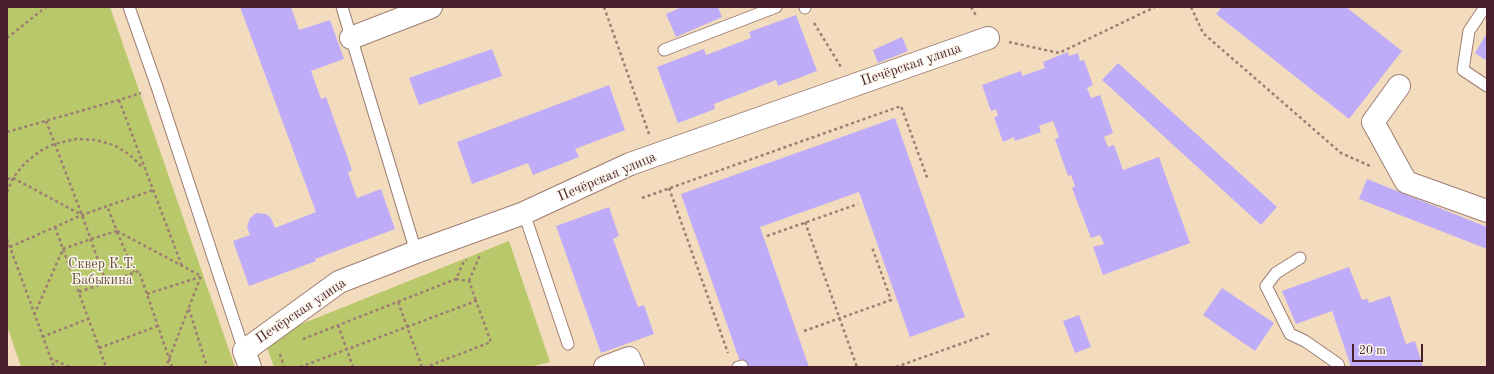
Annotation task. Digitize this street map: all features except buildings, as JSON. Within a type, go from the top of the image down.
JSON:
[{"type":"street","points":[[351,38],[431,7]]},
{"type":"street","name":"Печёрская улица","points":[[247,359],[339,282],[416,252],[524,213],[630,164],[988,38]]},
{"type":"street","points":[[1399,86],[1373,122],[1406,182],[1487,211]]},
{"type":"street","points":[[605,367],[629,358],[633,367]]},
{"type":"lane","points":[[129,7],[247,359]]},
{"type":"lane","points":[[342,7],[416,252]]},
{"type":"lane","points":[[664,50],[776,7]]},
{"type":"lane","points":[[1485,7],[1469,32],[1463,70],[1487,86]]},
{"type":"lane","points":[[524,213],[568,344]]},
{"type":"lane","points":[[1300,258],[1276,272],[1266,286],[1290,334],[1305,341],[1338,364],[1339,367]]},
{"type":"path","points":[[7,38],[46,7]]},
{"type":"path","points":[[604,7],[657,155]]},
{"type":"path","points":[[805,7],[852,86]]},
{"type":"path","points":[[988,38],[1059,53],[1155,7]]},
{"type":"path","points":[[1191,7],[1203,33],[1341,153],[1374,168]]},
{"type":"path","points":[[7,132],[118,100],[157,87]]},
{"type":"path","points":[[118,100],[182,267]]},
{"type":"path","points":[[642,198],[902,106],[928,180]]},
{"type":"path","points":[[46,121],[106,282]]},
{"type":"path","points":[[7,192],[13,178],[25,163],[40,151],[54,144],[76,139],[95,140],[114,145],[130,155],[144,168]]},
{"type":"path","points":[[7,178],[13,178],[82,215]]},
{"type":"path","points":[[670,188],[736,364]]},
{"type":"path","points":[[10,247],[82,215],[153,190]]},
{"type":"path","points":[[767,236],[858,204]]},
{"type":"path","points":[[107,206],[134,272]]},
{"type":"path","points":[[805,222],[857,367]]},
{"type":"path","points":[[55,227],[106,367]]},
{"type":"path","points":[[34,315],[63,249],[117,231],[201,276]]},
{"type":"path","points":[[7,239],[54,367]]},
{"type":"path","points":[[804,331],[891,300],[872,247]]},
{"type":"path","points":[[475,257],[486,253]]},
{"type":"path","points":[[426,367],[491,342],[469,281],[480,255]]},
{"type":"path","points":[[456,279],[464,261],[470,259]]},
{"type":"path","points":[[79,292],[139,271],[172,367]]},
{"type":"path","points":[[147,294],[201,276]]},
{"type":"path","points":[[166,367],[201,276]]},
{"type":"path","points":[[298,341],[456,279],[469,281]]},
{"type":"path","points":[[398,302],[422,367]]},
{"type":"path","points":[[300,367],[476,302]]},
{"type":"path","points":[[189,309],[207,367]]},
{"type":"path","points":[[42,336],[88,319]]},
{"type":"path","points":[[338,325],[353,367]]},
{"type":"path","points":[[99,348],[158,326]]},
{"type":"path","points":[[896,367],[991,333]]},
{"type":"path","points":[[278,349],[284,367]]},
{"type":"path","points":[[50,358],[70,367]]},
{"type":"green space","name":"Сквер К.Т. Бабыкина","points":[[7,7],[110,7],[235,367],[21,367],[7,326]]},
{"type":"green space","points":[[509,241],[550,362],[530,367],[274,367],[264,339]]}]
